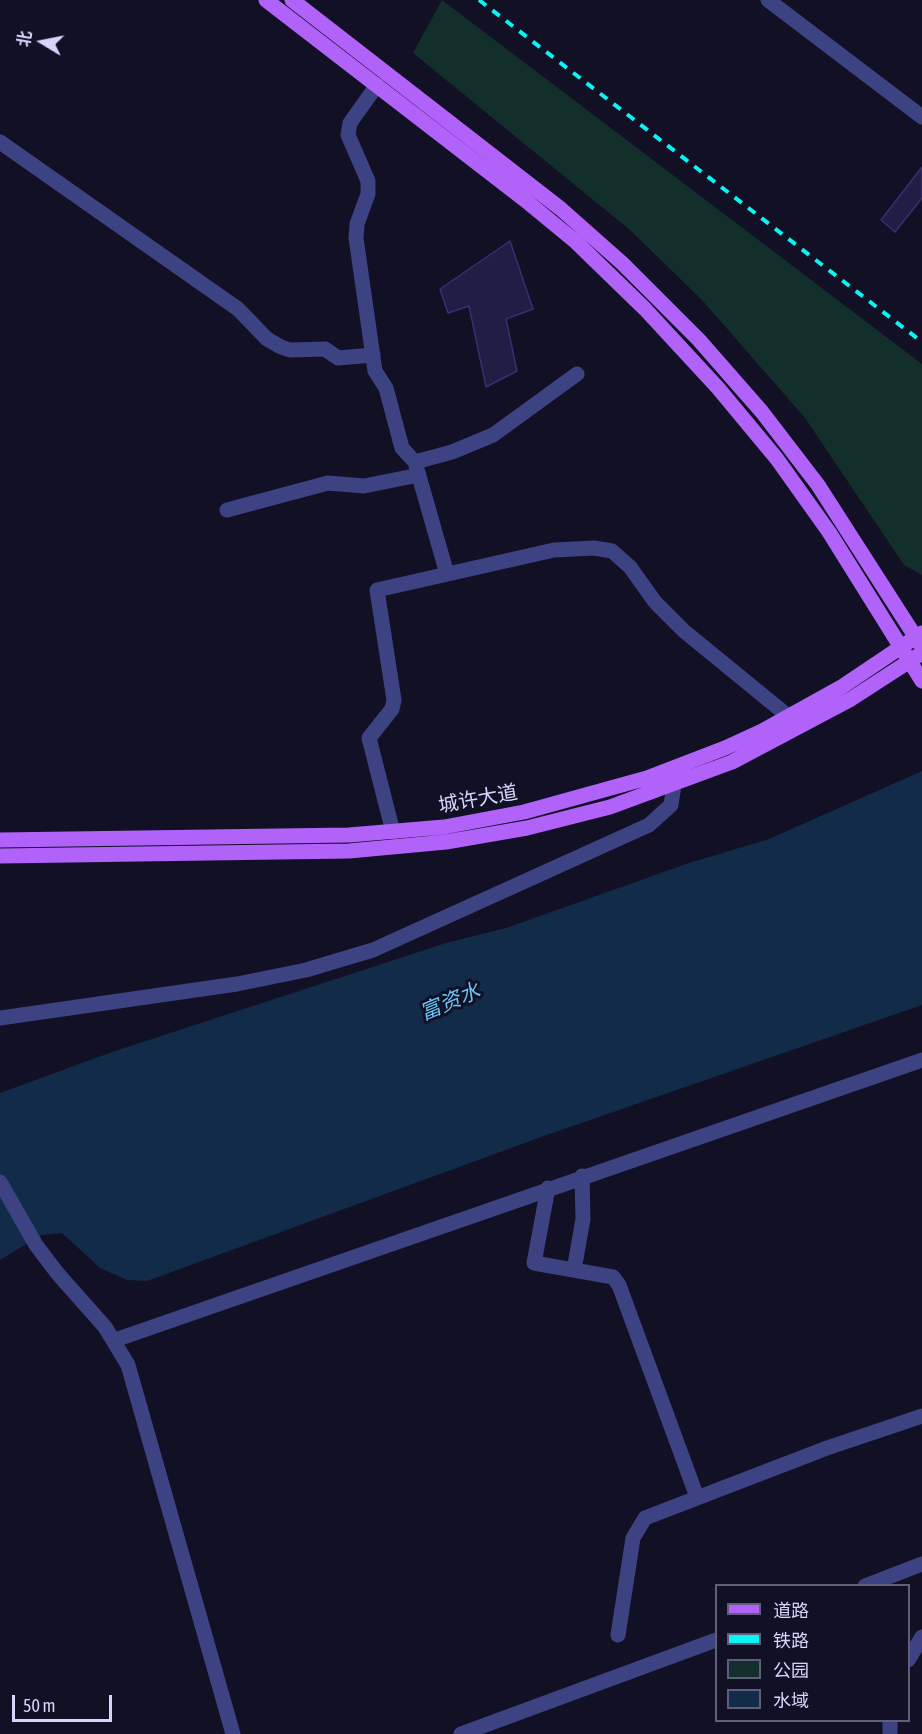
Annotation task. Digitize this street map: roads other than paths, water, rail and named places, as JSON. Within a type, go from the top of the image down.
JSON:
[{"type":"main road","points":[[266,0],[567,235],[611,275],[686,353],[748,424],[804,495],[902,648],[916,657],[922,681]]},
{"type":"main road","points":[[292,0],[561,209],[622,263],[699,340],[762,412],[818,485],[920,639]]},
{"type":"main road","name":"城许大道","points":[[0,856],[349,851],[414,846],[538,826],[610,807],[671,778],[788,716],[920,639]]},
{"type":"main road","name":"城许大道","points":[[0,840],[393,832],[524,812],[671,778],[769,745],[851,699],[916,657]]},
{"type":"street","points":[[768,0],[922,117]]},
{"type":"street","points":[[377,85],[350,123],[348,135],[368,181],[368,194],[357,224],[356,238],[375,371],[386,388],[402,448],[417,469],[447,574]]},
{"type":"street","points":[[0,142],[238,309],[267,339],[281,347],[290,350],[321,349],[338,358],[373,355]]},
{"type":"street","points":[[227,510],[328,483],[364,486],[417,469],[493,435],[577,374]]},
{"type":"street","points":[[393,832],[369,738],[392,709],[394,700],[377,590],[554,550],[594,548],[612,552],[630,567],[655,602],[684,631],[788,716]]},
{"type":"street","points":[[0,1018],[237,984],[306,970],[373,950],[649,825],[671,805],[671,778]]},
{"type":"street","points":[[115,1340],[582,1176],[922,1060]]},
{"type":"street","points":[[574,1270],[583,1219],[582,1176]]},
{"type":"street","points":[[0,1182],[36,1245],[115,1340],[128,1365],[233,1734]]},
{"type":"street","points":[[548,1188],[534,1263],[613,1277],[619,1285],[697,1497]]},
{"type":"street","points":[[618,1635],[633,1538],[637,1527],[651,1514],[922,1416]]},
{"type":"street","points":[[870,1584],[922,1564]]},
{"type":"street","points":[[910,1658],[922,1637]]},
{"type":"street","points":[[461,1734],[715,1641]]},
{"type":"water","name":"富资水","points":[[922,771],[922,1005],[544,1136],[147,1281],[127,1280],[100,1268],[62,1233],[41,1235],[0,1260],[0,1093],[112,1052],[446,943],[506,928],[689,863],[769,839]]},
{"type":"railway","points":[[479,0],[922,342]]}]
